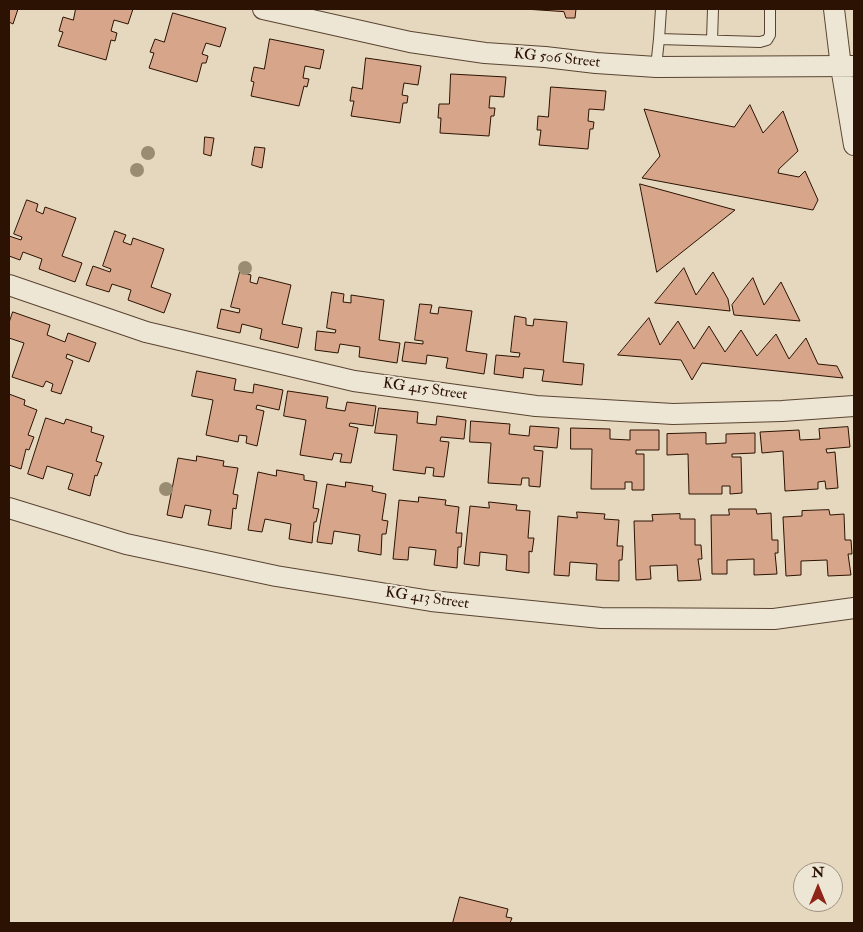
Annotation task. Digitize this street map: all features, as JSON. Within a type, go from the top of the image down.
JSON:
[{"type":"street","name":"KG 506 Street","points":[[263,9],[410,42],[485,53],[545,57],[596,64],[656,67],[848,67]]},
{"type":"street","points":[[834,9],[848,67],[854,145]]},
{"type":"street","name":"KG 415 Street","points":[[9,285],[146,332],[354,381],[536,406],[673,414],[782,412],[854,406]]},
{"type":"street","name":"KG 413 Street","points":[[9,508],[126,544],[276,576],[431,601],[601,618],[774,619],[854,608]]},
{"type":"lane","points":[[656,67],[660,39],[660,9]]},
{"type":"lane","points":[[712,40],[713,9]]},
{"type":"lane","points":[[660,39],[760,42],[767,40],[770,35],[770,9]]},
{"type":"building","points":[[9,9],[18,9],[13,24],[9,22]]},
{"type":"building","points":[[76,9],[133,9],[128,24],[114,20],[111,31],[117,33],[115,41],[111,40],[106,60],[58,46],[63,32],[59,31],[63,17],[73,20]]},
{"type":"building","points":[[525,9],[576,9],[575,18],[566,18],[564,12]]},
{"type":"building","points":[[173,13],[226,28],[220,47],[206,43],[202,54],[208,56],[206,63],[202,63],[197,82],[149,68],[154,53],[150,52],[155,39],[164,42]]},
{"type":"building","points":[[270,39],[324,50],[320,69],[305,66],[303,78],[309,79],[307,87],[304,86],[299,106],[251,96],[254,82],[251,81],[254,67],[264,69]]},
{"type":"building","points":[[366,58],[421,66],[418,85],[404,83],[402,95],[408,96],[407,103],[403,103],[400,123],[351,116],[354,101],[350,101],[352,87],[362,89]]},
{"type":"building","points":[[451,74],[506,77],[504,97],[490,96],[489,108],[495,108],[494,116],[491,116],[489,136],[440,133],[441,118],[438,118],[439,104],[449,104]]},
{"type":"building","points":[[551,87],[606,91],[604,110],[589,109],[588,121],[594,122],[593,129],[590,129],[588,149],[539,145],[541,130],[537,130],[538,116],[548,117]]},
{"type":"building","points":[[750,105],[763,133],[783,111],[798,151],[779,169],[778,173],[799,177],[805,171],[818,200],[813,210],[642,178],[660,156],[644,109],[734,127]]},
{"type":"building","points":[[205,137],[214,138],[211,156],[204,154]]},
{"type":"building","points":[[255,147],[265,148],[262,168],[252,165]]},
{"type":"building","points":[[640,184],[735,210],[657,272]]},
{"type":"building","points":[[27,200],[38,204],[36,211],[43,214],[45,207],[76,218],[62,256],[82,263],[75,282],[39,269],[42,259],[23,252],[20,260],[9,256],[9,236],[21,240],[22,237],[14,234]]},
{"type":"building","points":[[115,231],[126,235],[123,242],[131,245],[133,238],[164,249],[151,287],[171,294],[164,313],[128,300],[131,290],[112,284],[109,292],[86,285],[93,266],[110,272],[111,269],[103,266]]},
{"type":"building","points":[[684,268],[696,295],[713,272],[728,299],[730,311],[655,303]]},
{"type":"building","points":[[240,272],[251,275],[250,282],[257,284],[259,277],[291,285],[282,324],[302,328],[298,348],[260,339],[262,329],[242,324],[240,333],[217,328],[221,309],[239,313],[240,309],[231,307]]},
{"type":"building","points":[[753,278],[764,305],[781,282],[800,321],[734,315],[732,305]]},
{"type":"building","points":[[332,292],[344,294],[343,302],[351,303],[351,295],[384,300],[379,340],[400,343],[397,363],[359,357],[360,347],[340,344],[338,353],[315,350],[317,331],[335,333],[336,330],[327,328]]},
{"type":"building","points":[[420,304],[432,305],[430,313],[438,314],[439,307],[472,311],[466,351],[487,354],[484,374],[446,368],[448,358],[427,355],[426,364],[402,361],[405,342],[423,344],[423,341],[415,340]]},
{"type":"building","points":[[13,312],[50,325],[47,335],[65,342],[68,333],[96,343],[89,362],[67,354],[66,358],[73,361],[61,394],[51,391],[53,384],[46,381],[43,387],[12,377],[24,343],[9,338],[9,323]]},
{"type":"building","points":[[515,316],[526,318],[526,325],[533,326],[534,319],[567,322],[563,362],[584,364],[582,385],[542,381],[544,370],[524,368],[523,378],[494,374],[496,355],[519,357],[520,353],[511,352]]},
{"type":"building","points":[[649,318],[660,345],[678,321],[694,349],[709,326],[725,352],[741,330],[757,356],[776,334],[789,359],[806,338],[818,364],[837,366],[843,378],[702,363],[692,380],[681,360],[618,355]]},
{"type":"building","points":[[197,371],[236,379],[234,390],[253,393],[254,384],[283,390],[279,410],[257,405],[256,409],[264,411],[257,446],[246,443],[247,436],[239,435],[238,442],[206,435],[213,400],[192,396]]},
{"type":"building","points":[[288,391],[328,397],[326,408],[345,411],[347,402],[376,406],[373,426],[350,423],[349,426],[358,428],[351,463],[340,462],[342,454],[334,453],[332,460],[300,455],[306,420],[284,416]]},
{"type":"building","points":[[9,394],[25,400],[24,405],[37,410],[28,435],[34,437],[29,450],[26,449],[21,469],[9,465]]},
{"type":"building","points":[[379,408],[418,412],[417,423],[436,425],[437,416],[466,420],[464,439],[441,437],[440,441],[449,442],[444,477],[433,476],[434,468],[426,467],[425,474],[393,470],[397,435],[375,433]]},
{"type":"building","points":[[46,418],[64,424],[66,419],[92,427],[91,432],[104,436],[96,461],[102,463],[97,476],[95,475],[90,496],[68,489],[73,474],[47,466],[43,479],[28,474]]},
{"type":"building","points":[[471,421],[510,424],[509,434],[529,436],[530,426],[559,428],[557,448],[534,446],[534,450],[543,451],[540,487],[529,486],[529,478],[522,478],[521,485],[488,483],[491,443],[470,442]]},
{"type":"building","points":[[848,427],[850,447],[826,449],[827,453],[835,452],[838,488],[826,489],[825,481],[818,482],[818,489],[785,491],[783,451],[762,453],[760,432],[799,430],[800,440],[820,439],[819,429]]},
{"type":"building","points":[[571,428],[610,429],[610,439],[630,440],[630,430],[659,430],[659,450],[636,450],[636,454],[644,454],[644,490],[632,490],[632,482],[625,482],[625,489],[591,489],[592,449],[571,449]]},
{"type":"building","points":[[706,433],[706,444],[726,443],[726,434],[755,433],[755,453],[732,454],[732,457],[741,457],[742,493],[730,494],[730,486],[722,486],[722,494],[689,494],[688,454],[667,455],[667,434]]},
{"type":"building","points":[[197,456],[224,461],[223,466],[238,468],[233,494],[238,495],[236,509],[233,508],[231,529],[208,525],[211,510],[185,505],[182,518],[167,515],[178,458],[196,461]]},
{"type":"building","points":[[277,470],[304,475],[304,480],[317,482],[313,508],[319,509],[316,522],[314,522],[312,543],[289,539],[291,524],[265,519],[262,532],[248,530],[258,472],[276,476]]},
{"type":"building","points":[[346,482],[373,486],[372,491],[386,494],[382,520],[388,521],[386,534],[382,534],[381,555],[358,551],[360,535],[334,531],[332,544],[317,542],[327,484],[345,487]]},
{"type":"building","points":[[419,497],[446,500],[445,505],[459,507],[456,533],[462,533],[461,547],[458,547],[457,568],[434,565],[436,550],[409,547],[408,560],[393,559],[399,500],[418,502]]},
{"type":"building","points":[[489,502],[517,505],[516,510],[530,511],[528,538],[534,538],[532,552],[529,551],[529,573],[506,570],[507,555],[480,552],[479,566],[464,564],[470,506],[489,508]]},
{"type":"building","points":[[729,509],[756,509],[757,514],[771,513],[772,540],[778,540],[778,553],[775,553],[777,574],[754,575],[754,559],[727,560],[727,574],[712,574],[711,515],[729,515]]},
{"type":"building","points":[[829,510],[830,515],[844,514],[845,540],[851,540],[852,554],[848,554],[851,575],[828,576],[827,560],[801,561],[801,575],[786,576],[783,517],[802,516],[802,511]]},
{"type":"building","points":[[577,512],[605,514],[604,519],[619,520],[617,546],[623,546],[622,560],[619,560],[619,581],[596,580],[597,564],[570,562],[569,576],[554,575],[558,516],[577,518]]},
{"type":"building","points":[[680,514],[680,519],[695,519],[695,545],[701,545],[702,559],[698,559],[701,580],[678,581],[677,565],[650,566],[651,579],[636,580],[634,521],[653,521],[652,515]]},
{"type":"building","points":[[460,897],[508,909],[506,917],[512,918],[510,923],[453,923]]}]
